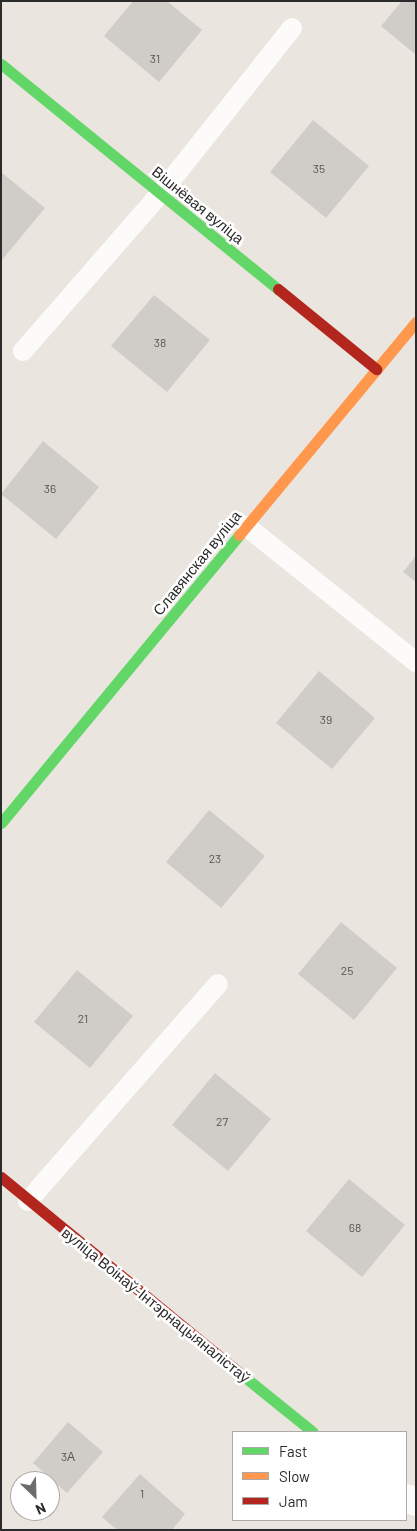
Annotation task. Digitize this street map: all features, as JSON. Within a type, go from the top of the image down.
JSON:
[{"type":"street","name":"Вішнёвая вуліца","points":[[1,64],[376,369]]},
{"type":"street","name":"Славянская вуліца","points":[[1,823],[416,322]]},
{"type":"street","name":"вуліца Воінаў-Інтэрнацыяналістаў","points":[[1,1176],[28,1201],[312,1431]]},
{"type":"lane","points":[[23,351],[160,194],[292,28]]},
{"type":"lane","points":[[246,526],[416,662]]},
{"type":"lane","points":[[28,1201],[218,984]]},
{"type":"building","points":[[133,1],[167,1],[202,30],[159,82],[104,36]]},
{"type":"building","points":[[402,1],[416,1],[416,55],[381,26]]},
{"type":"building","points":[[313,120],[369,166],[326,218],[270,172]]},
{"type":"building","points":[[1,172],[45,208],[2,260],[1,259]]},
{"type":"building","points":[[154,295],[210,340],[167,392],[111,346]]},
{"type":"building","points":[[43,441],[99,487],[56,539],[1,494]]},
{"type":"building","points":[[416,556],[416,582],[403,572]]},
{"type":"building","points":[[319,671],[375,718],[332,769],[276,723]]},
{"type":"building","points":[[209,810],[265,856],[221,908],[166,862]]},
{"type":"building","points":[[341,922],[397,968],[354,1020],[298,974]]},
{"type":"building","points":[[77,970],[133,1016],[90,1068],[34,1022]]},
{"type":"building","points":[[215,1073],[271,1119],[228,1171],[172,1125]]},
{"type":"building","points":[[349,1179],[405,1225],[362,1277],[306,1231]]},
{"type":"building","points":[[68,1422],[103,1452],[67,1493],[60,1487],[60,1471],[42,1471],[33,1463]]},
{"type":"building","points":[[140,1474],[185,1514],[172,1530],[117,1530],[102,1517]]},
{"type":"traffic: fast","points":[[1,64],[278,289]]},
{"type":"traffic: fast","points":[[1,823],[239,535]]},
{"type":"traffic: fast","points":[[241,1374],[312,1431]]},
{"type":"traffic: slow","points":[[239,535],[416,322]]},
{"type":"traffic: jam","points":[[278,289],[376,369]]},
{"type":"traffic: jam","points":[[1,1177],[241,1374]]}]
